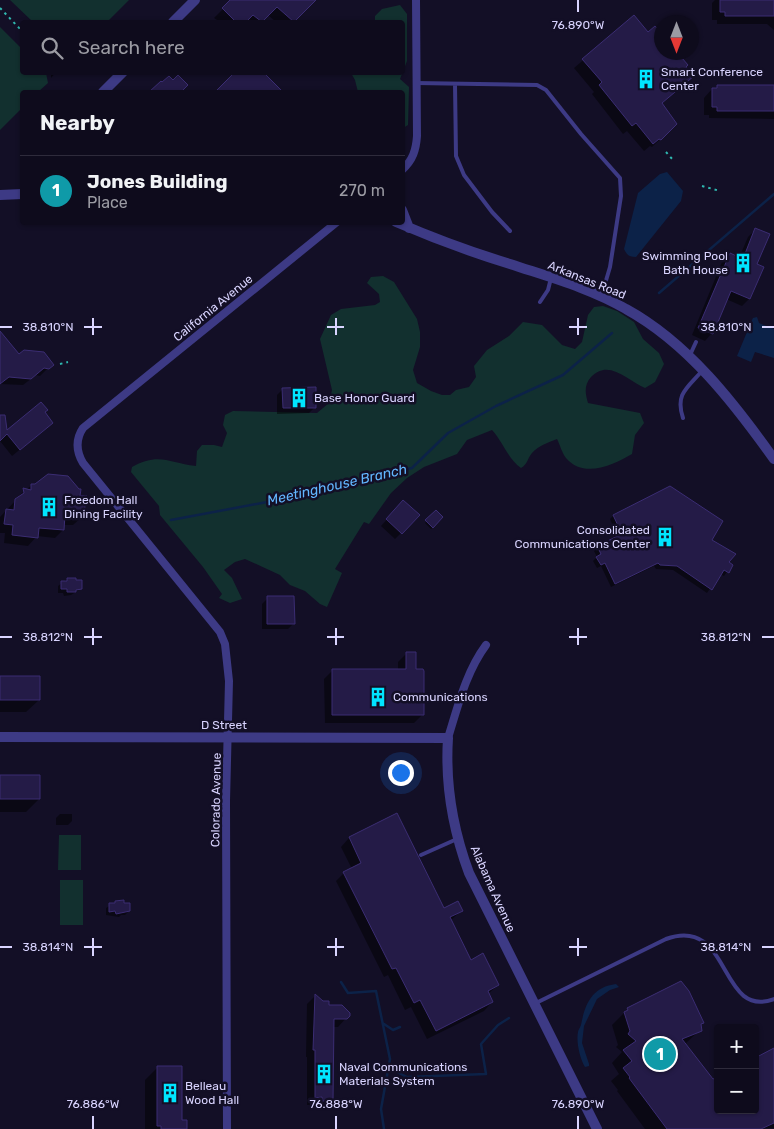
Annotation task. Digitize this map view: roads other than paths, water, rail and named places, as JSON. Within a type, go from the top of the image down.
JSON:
[{"type":"street","points":[[175,20],[195,0]]},
{"type":"street","points":[[405,167],[412,160],[416,148],[416,0]]},
{"type":"street","points":[[105,90],[121,75]]},
{"type":"street","points":[[0,194],[20,194]]},
{"type":"street","points":[[405,219],[408,228]]},
{"type":"street","name":"California Avenue","points":[[102,412],[334,225]]},
{"type":"street","name":"Arkansas Road","points":[[402,225],[464,250],[601,296],[641,318],[689,358],[728,398],[774,459]]},
{"type":"street","name":"Colorado Avenue","points":[[102,412],[81,431],[77,441],[78,453],[83,463],[223,638],[228,659],[227,1129]]},
{"type":"street","name":"Alabama Avenue","points":[[486,645],[478,657],[460,700],[448,738],[451,808],[458,839],[470,873],[597,1129]]},
{"type":"street","name":"D Street","points":[[0,737],[448,738]]},
{"type":"lane","points":[[416,83],[542,86],[620,178],[621,196],[610,267],[601,296]]},
{"type":"lane","points":[[454,84],[456,156],[464,175],[492,212],[510,231]]},
{"type":"lane","points":[[540,302],[548,290],[551,278]]},
{"type":"lane","points":[[689,358],[696,342]]},
{"type":"lane","points":[[684,418],[680,402],[682,394],[702,371]]},
{"type":"lane","points":[[421,855],[458,839]]},
{"type":"lane","points":[[534,1004],[666,939],[681,936],[698,939],[713,950],[733,986],[742,995],[755,1001],[774,999]]},
{"type":"water","points":[[667,172],[683,191],[681,201],[636,257],[630,256],[624,249],[638,193],[660,174]]},
{"type":"water","points":[[757,317],[759,323],[774,329],[774,358],[755,352],[751,362],[737,356],[753,318]]},
{"type":"water","points":[[616,984],[619,987],[610,990],[597,999],[584,1026],[582,1043],[589,1064],[589,1066],[585,1067],[579,1050],[578,1031],[585,1010],[595,993]]},
{"type":"waterway","name":"Meetinghouse Branch","points":[[659,293],[774,194]]},
{"type":"waterway","name":"Meetinghouse Branch","points":[[171,520],[283,499],[412,468],[448,433],[496,406],[563,375],[612,333]]},
{"type":"waterway","points":[[341,982],[348,993],[376,991],[390,1059],[381,1109],[384,1129]]},
{"type":"waterway","points":[[389,1068],[407,1077],[486,1074],[481,1044],[498,1025],[509,1018]]},
{"type":"waterway","points":[[384,1024],[393,1030],[400,1027]]},
{"type":"place","name":"Smart Conference Center","points":[[646,79]]},
{"type":"place","name":"Swimming Pool Bath House","points":[[743,263]]},
{"type":"place","name":"Base Honor Guard","points":[[299,398]]},
{"type":"place","name":"Freedom Hall Dining Facility","points":[[49,507]]},
{"type":"place","name":"Consolidated Communications Center","points":[[665,537]]},
{"type":"place","name":"Communications","points":[[378,697]]},
{"type":"place","name":"Jones Building","points":[[660,1054]]},
{"type":"place","name":"Naval Communications Materials System","points":[[324,1074]]},
{"type":"place","name":"Belleau Wood Hall","points":[[170,1093]]}]
